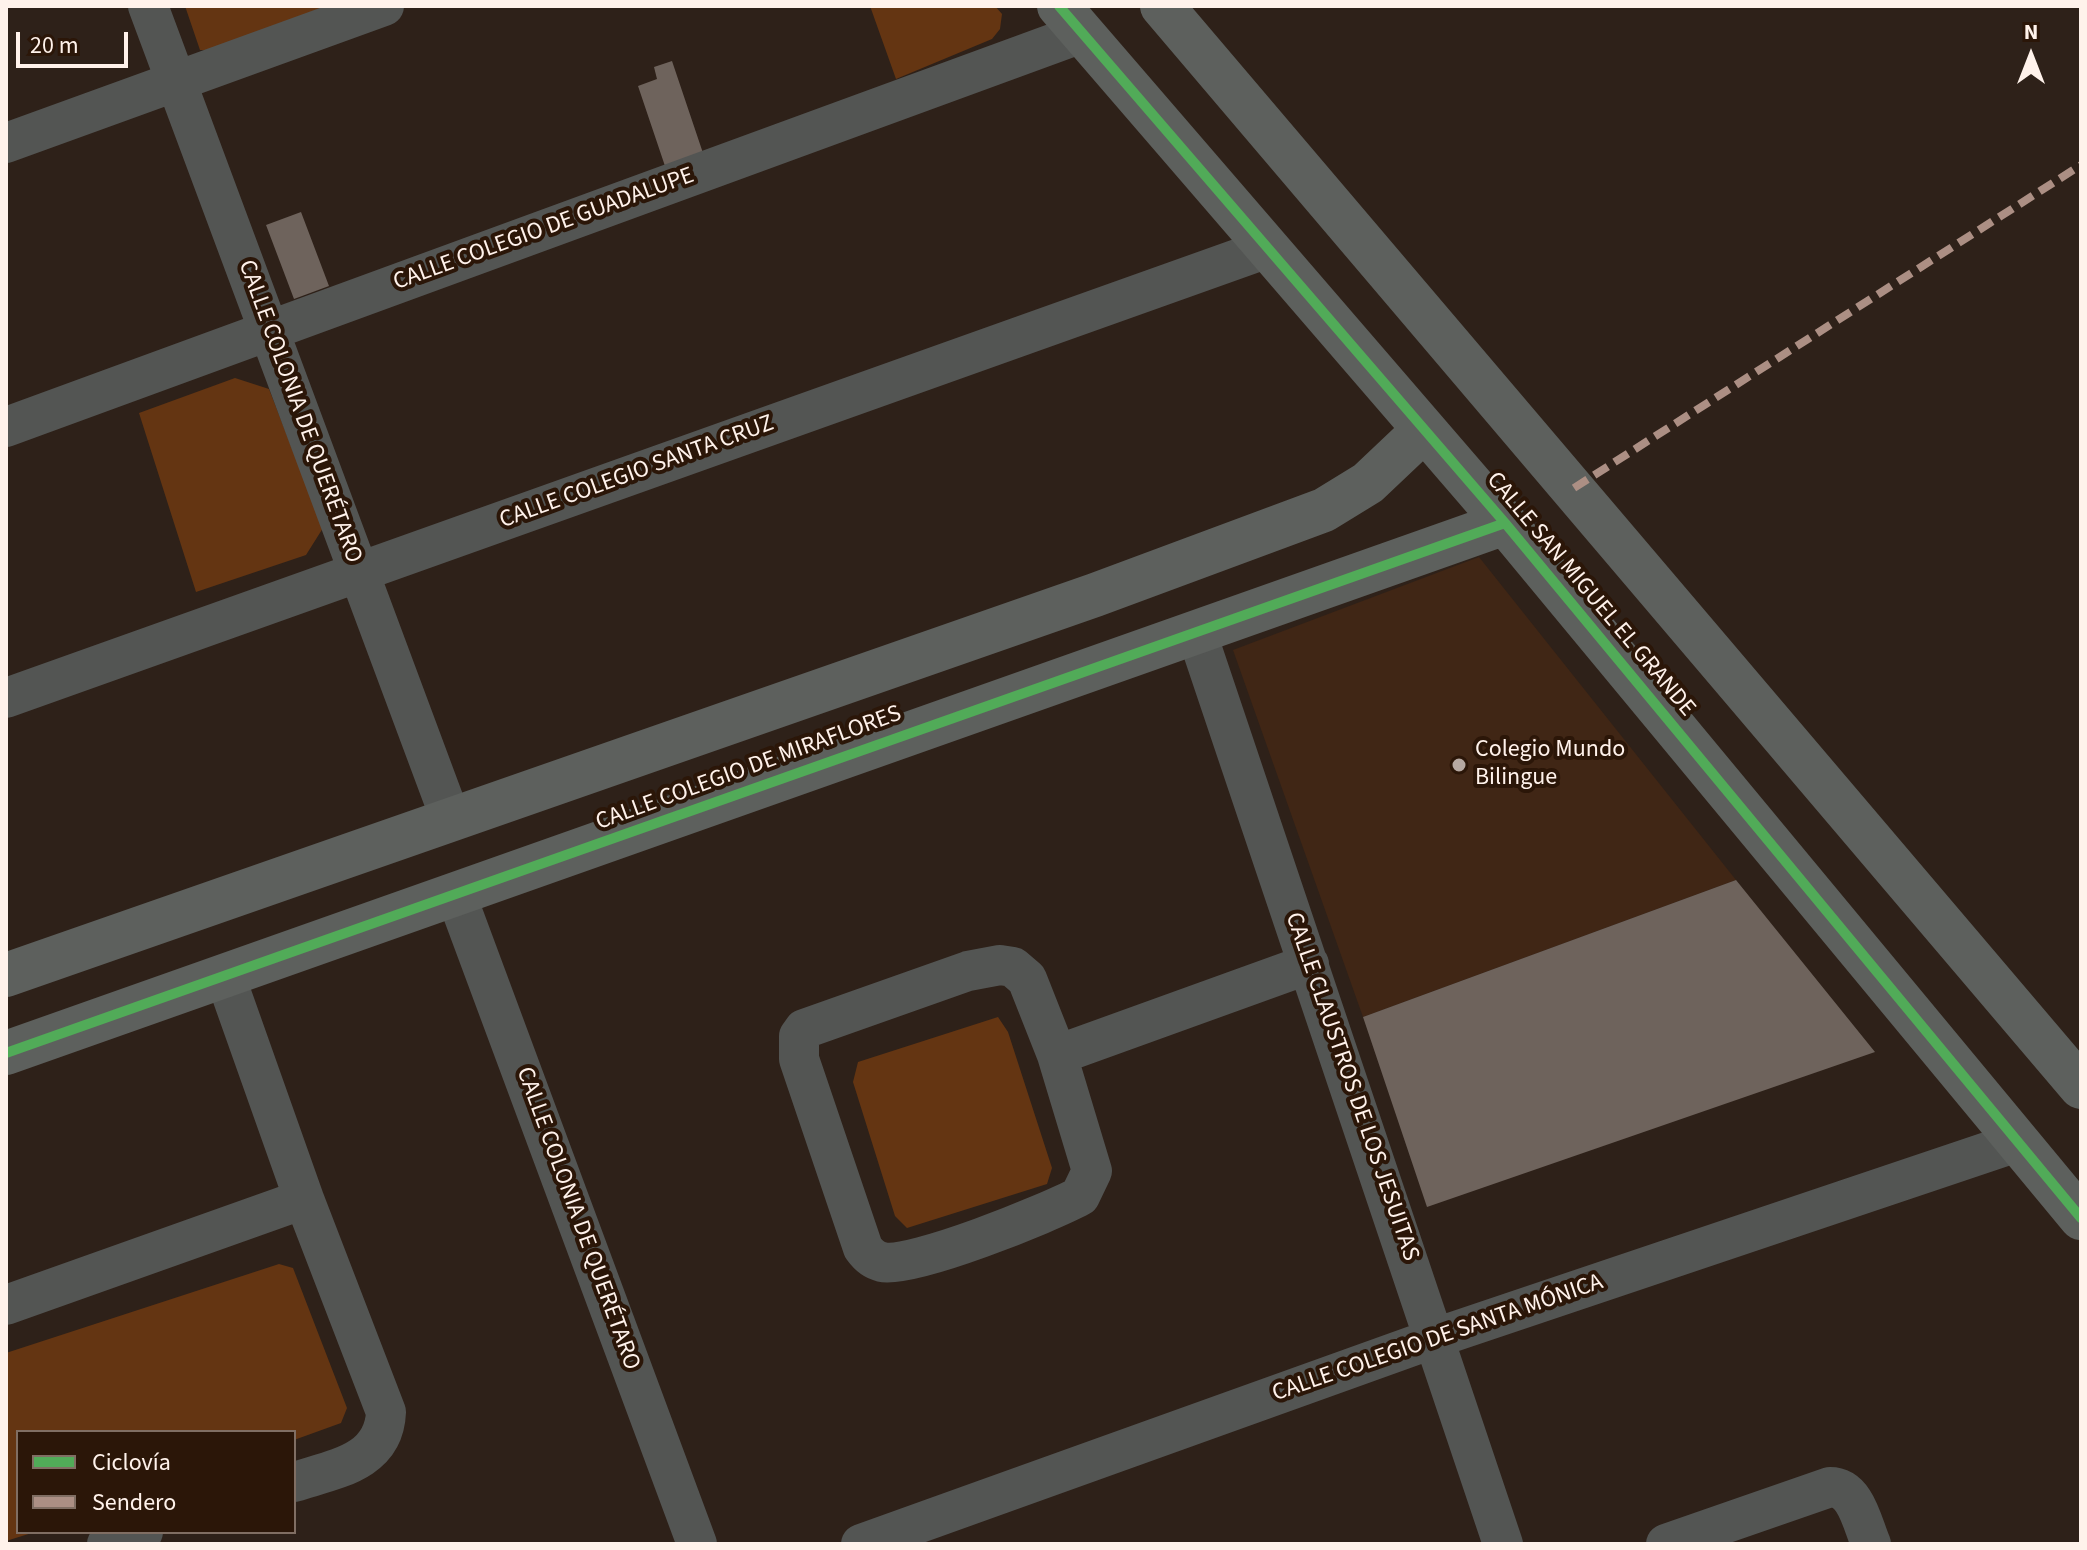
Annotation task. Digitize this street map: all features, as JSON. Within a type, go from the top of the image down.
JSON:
[{"type":"street","name":"CALLE COLONIA DE QUERÉTARO","points":[[148,6],[450,817]]},
{"type":"street","points":[[6,143],[384,6]]},
{"type":"street","points":[[1162,6],[2081,1087]]},
{"type":"street","name":"CALLE SAN MIGUEL EL GRANDE","points":[[1070,20],[1505,523],[2081,1218]]},
{"type":"street","name":"CALLE COLEGIO DE GUADALUPE","points":[[6,427],[269,331],[1070,20]]},
{"type":"street","name":"CALLE COLEGIO SANTA CRUZ","points":[[6,698],[1268,248]]},
{"type":"street","name":"CALLE COLEGIO DE MIRAFLORES","points":[[6,975],[450,817],[1095,595],[1324,510],[1368,483],[1424,430]]},
{"type":"street","name":"CALLE COLEGIO DE MIRAFLORES","points":[[6,1053],[1505,523]]},
{"type":"street","name":"CALLE CLAUSTROS DE LOS JESUITAS","points":[[1196,631],[1503,1544]]},
{"type":"street","name":"CALLE COLONIA DE QUERÉTARO","points":[[456,895],[697,1544]]},
{"type":"street","points":[[1057,1055],[1309,964]]},
{"type":"street","points":[[1000,965],[1013,967],[1027,979],[1057,1055],[1092,1171],[1080,1196],[913,1260],[895,1263],[870,1257],[863,1248],[799,1059],[799,1036],[804,1029],[968,971],[1000,965]]},
{"type":"street","points":[[225,976],[304,1199],[386,1412],[385,1427],[378,1446],[358,1461],[296,1481]]},
{"type":"street","name":"CALLE COLEGIO DE SANTA MÓNICA","points":[[861,1544],[1435,1338],[2017,1142]]},
{"type":"street","points":[[6,1305],[304,1199]]},
{"type":"street","points":[[1666,1544],[1830,1487],[1846,1490],[1852,1497],[1871,1544]]},
{"type":"street","points":[[107,1544],[137,1534]]},
{"type":"shaded area","points":[[185,6],[329,6],[231,51],[200,50]]},
{"type":"shaded area","points":[[870,6],[995,6],[1002,14],[1000,29],[992,39],[896,79]]},
{"type":"shaded area","points":[[235,378],[269,389],[323,528],[306,555],[196,592],[139,413]]},
{"type":"shaded area","name":"Colegio Mundo Bilingue","points":[[1479,557],[1736,880],[1363,1017],[1233,650]]},
{"type":"shaded area","points":[[998,1017],[1008,1032],[1052,1168],[1047,1184],[907,1228],[895,1216],[853,1082],[858,1062]]},
{"type":"shaded area","points":[[279,1264],[293,1268],[347,1408],[341,1423],[296,1439],[296,1430],[16,1430],[16,1534],[29,1534],[6,1541],[6,1353]]},
{"type":"building","points":[[672,61],[705,159],[667,172],[638,86],[657,79],[654,67]]},
{"type":"building","points":[[301,212],[329,286],[294,299],[266,225]]},
{"type":"building","points":[[1736,880],[1875,1052],[1427,1207],[1363,1017]]},
{"type":"marked path","points":[[1574,488],[2081,165]]},
{"type":"cycle path","points":[[1059,6],[1505,523],[2081,1218]]},
{"type":"cycle path","points":[[6,1053],[1505,523]]},
{"type":"place","name":"Colegio Mundo Bilingue","points":[[1459,765]]}]
